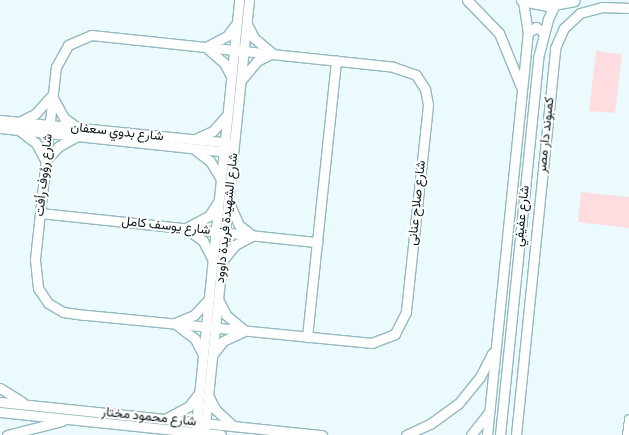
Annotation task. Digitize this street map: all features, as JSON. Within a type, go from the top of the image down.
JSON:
[{"type":"main road","points":[[523,0],[555,2],[574,0]]},
{"type":"street","name":"شارع الشهيدة فريدة داوود","points":[[200,434],[211,328],[218,300],[216,232],[239,0]]},
{"type":"street","name":"شارع الشهيدة فريدة داوود","points":[[211,328],[209,299],[225,233],[249,0]]},
{"type":"street","points":[[467,0],[499,33],[515,66],[522,93]]},
{"type":"street","name":"شارع عفيفي","points":[[487,435],[510,225],[528,33],[523,0]]},
{"type":"street","name":"شارع عفيفي","points":[[500,435],[521,225],[544,33],[555,2]]},
{"type":"street","name":"كمبوند دار مصر","points":[[516,435],[555,48],[564,28],[580,13],[602,6],[629,8]]},
{"type":"street","points":[[231,78],[221,59],[205,47],[227,36],[237,22]]},
{"type":"street","points":[[241,82],[254,64],[273,54],[254,38],[247,24]]},
{"type":"street","points":[[528,33],[536,27],[544,33]]},
{"type":"street","name":"شارع رؤوف رأفت","points":[[211,328],[64,312],[48,303],[35,279],[40,213],[52,95],[60,55],[68,45],[82,37],[234,50]]},
{"type":"street","name":"شارع صلاح عنانى","points":[[211,328],[372,343],[388,339],[400,328],[406,312],[426,128],[428,97],[416,76],[401,68],[234,50]]},
{"type":"street","points":[[307,337],[336,61]]},
{"type":"street","points":[[52,95],[64,118],[78,132],[59,146],[45,162],[36,143],[19,126],[36,114],[52,95]]},
{"type":"street","points":[[221,180],[210,161],[192,144],[213,131],[228,114]]},
{"type":"street","name":"شارع بدوي سعفان","points":[[0,120],[19,126]]},
{"type":"street","name":"شارع بدوي سعفان","points":[[0,128],[19,126],[234,148]]},
{"type":"street","points":[[219,199],[209,216],[185,228],[203,241],[218,260],[235,245],[254,236],[239,225],[229,200]]},
{"type":"street","name":"شارع يوسف كامل","points":[[40,213],[317,242]]},
{"type":"street","points":[[510,225],[521,225]]},
{"type":"street","points":[[173,324],[194,315],[209,299]]},
{"type":"street","points":[[218,300],[232,322],[247,331]]},
{"type":"street","points":[[173,324],[189,333],[208,355],[223,341],[247,331]]},
{"type":"street","points":[[406,435],[430,424],[458,404],[480,377],[496,342]]},
{"type":"street","points":[[0,388],[25,404]]},
{"type":"street","points":[[165,419],[189,406],[204,393],[215,409],[233,426]]},
{"type":"street","name":"شارع محمود مختار","points":[[0,402],[322,435]]},
{"type":"street","points":[[470,435],[490,408]]},
{"type":"street","name":"شارع محمود مختار","points":[[0,412],[221,435]]},
{"type":"street","points":[[7,435],[70,419]]},
{"type":"street","points":[[627,435],[629,419]]},
{"type":"street","points":[[165,429],[175,435]]},
{"type":"shaded area","points":[[596,51],[622,54],[615,113],[589,111]]},
{"type":"shaded area","points":[[581,192],[629,197],[629,228],[578,222]]}]
